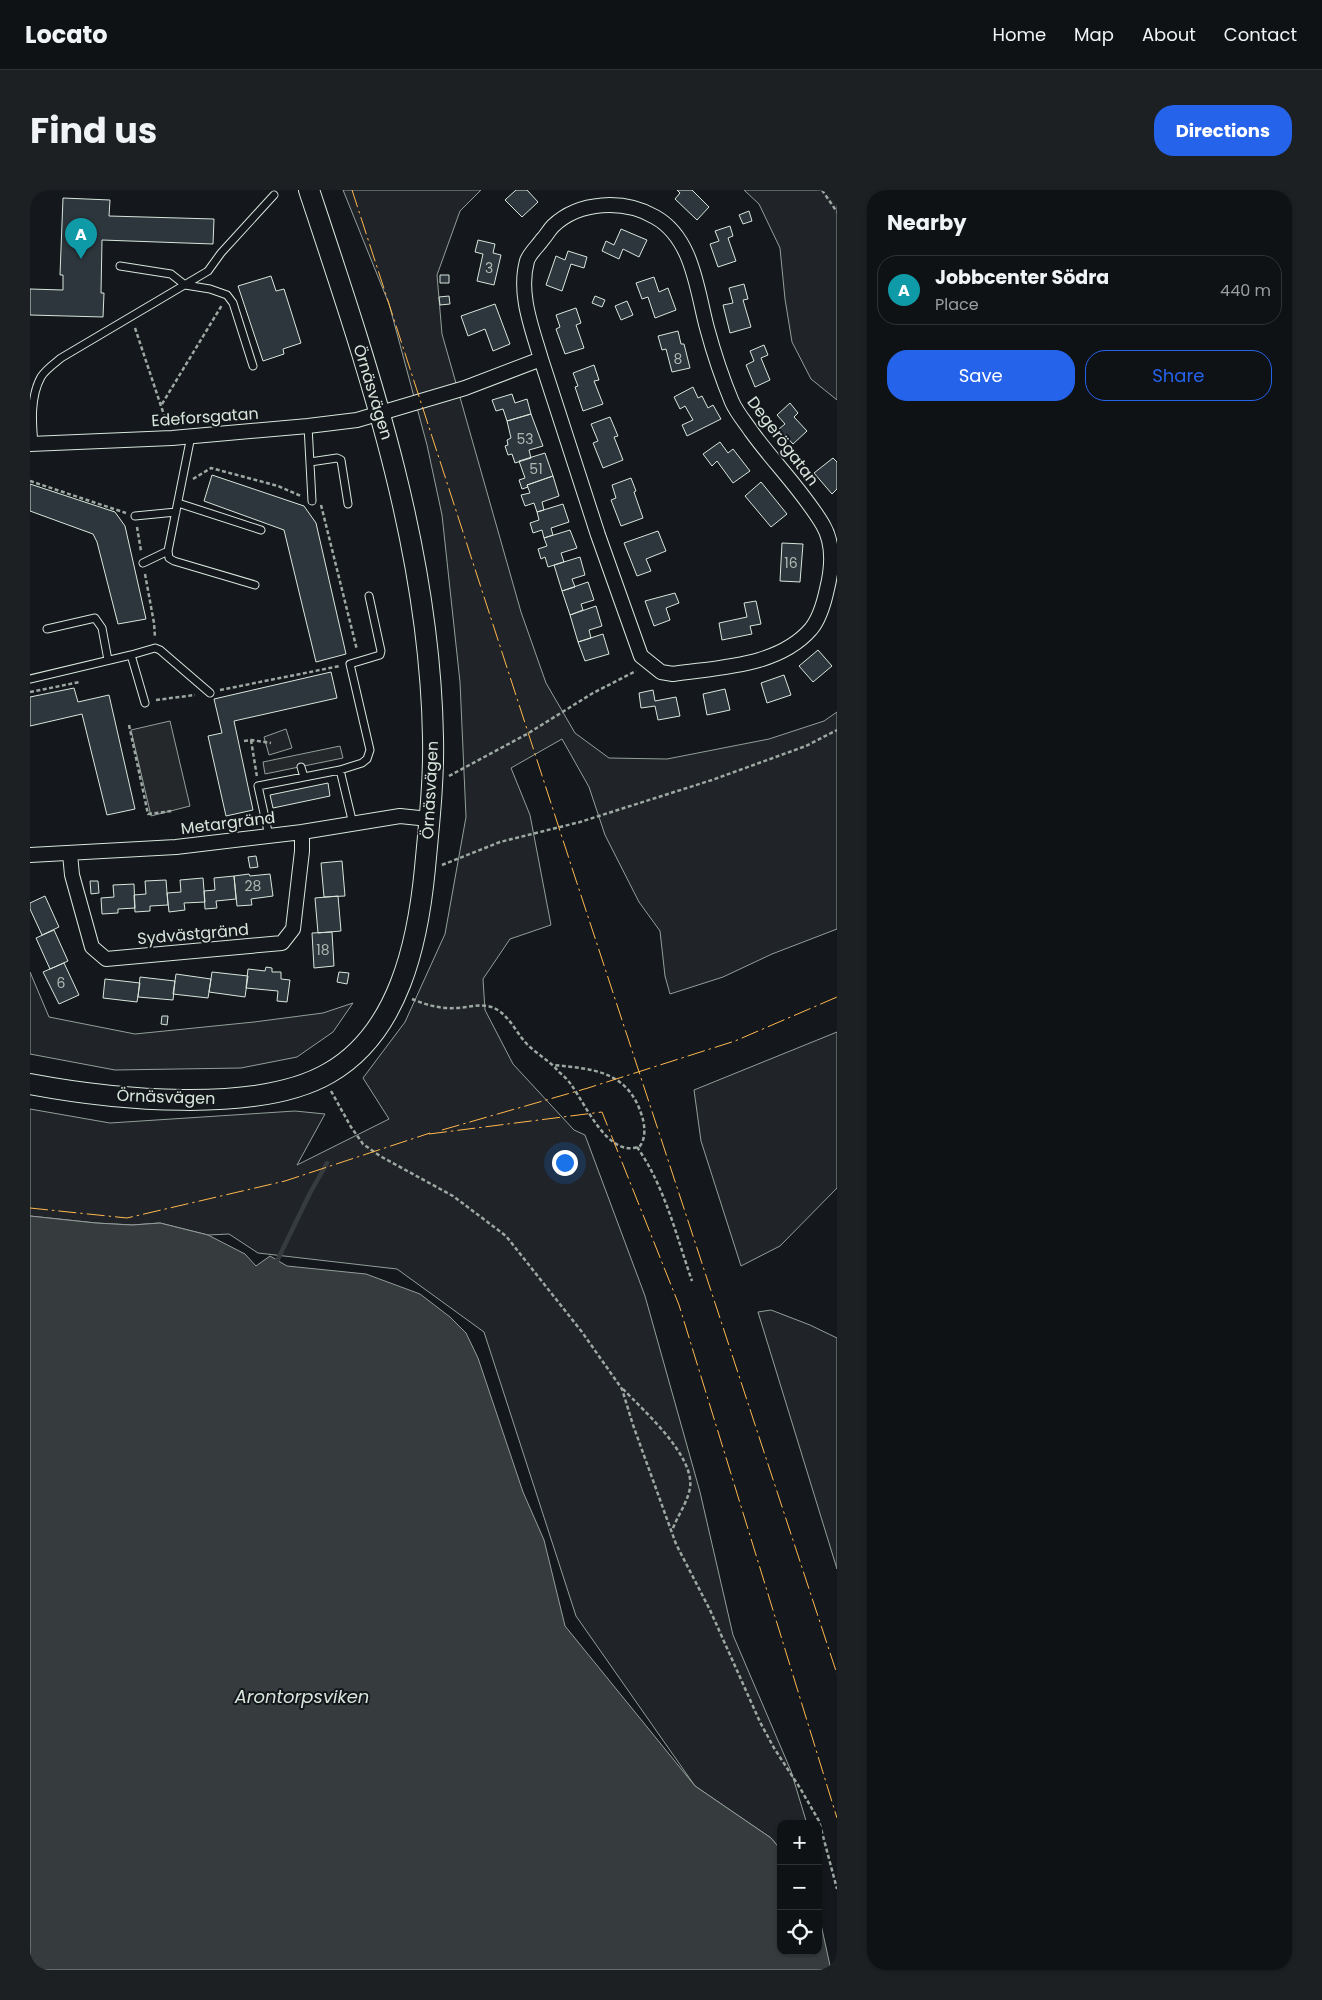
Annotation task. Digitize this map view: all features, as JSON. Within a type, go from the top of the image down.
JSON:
[{"type":"street","name":"Örnäsvägen","points":[[30,1084],[144,1098],[216,1099],[281,1092],[308,1084],[348,1061],[381,1023],[397,993],[413,940],[424,873],[432,785],[433,737],[429,662],[423,610],[405,510],[381,413],[309,190]]},
{"type":"street","name":"Degerögatan","points":[[602,205],[629,206],[656,217],[673,233],[691,261],[720,375],[734,407],[824,527],[829,544],[831,572],[822,610],[811,629],[784,651],[748,663],[673,674],[661,672],[641,656],[598,534],[541,359],[527,314],[524,285],[528,259],[553,226],[575,212],[602,205]]},
{"type":"street","points":[[381,413],[465,388],[541,359]]},
{"type":"street","name":"Edeforsgatan","points":[[32,444],[191,436],[308,426],[357,420],[381,413]]},
{"type":"street","name":"Metargränd","points":[[30,854],[70,854],[176,847],[302,832],[400,816],[429,819]]},
{"type":"street","name":"Sydvästgränd","points":[[70,854],[72,875],[92,948],[106,959],[248,947],[282,943],[293,929],[302,851],[302,832]]},
{"type":"lane","points":[[32,444],[34,396],[41,377],[61,358],[208,271],[221,252],[274,195]]},
{"type":"lane","points":[[120,266],[171,274],[185,285],[210,289],[227,295],[233,303],[253,366]]},
{"type":"lane","points":[[308,426],[312,501]]},
{"type":"lane","points":[[191,436],[168,551],[170,558],[174,562],[255,585]]},
{"type":"lane","points":[[310,462],[337,458],[341,460],[348,504]]},
{"type":"lane","points":[[178,503],[262,530]]},
{"type":"lane","points":[[135,516],[176,512]]},
{"type":"lane","points":[[143,563],[168,551]]},
{"type":"lane","points":[[269,836],[258,786],[340,770],[362,763],[367,759],[370,750],[350,664],[380,655],[381,651],[369,596]]},
{"type":"lane","points":[[46,629],[95,618],[102,628],[108,660]]},
{"type":"lane","points":[[30,679],[155,648],[164,652],[210,692]]},
{"type":"lane","points":[[131,655],[145,703]]},
{"type":"lane","points":[[301,767],[304,777]]},
{"type":"lane","points":[[340,770],[353,824]]},
{"type":"path","points":[[822,190],[837,212]]},
{"type":"path","points":[[162,404],[227,295]]},
{"type":"path","points":[[130,316],[162,404],[168,428]]},
{"type":"path","points":[[181,486],[211,468],[278,486],[321,504],[360,662]]},
{"type":"path","points":[[30,481],[135,516],[154,623],[155,648]]},
{"type":"path","points":[[432,785],[527,734],[593,693],[634,673],[648,663]]},
{"type":"path","points":[[145,703],[350,664]]},
{"type":"path","points":[[30,692],[80,682]]},
{"type":"path","points":[[129,725],[148,814],[172,811]]},
{"type":"path","points":[[424,873],[500,842],[580,822],[712,780],[806,746],[837,730]]},
{"type":"path","points":[[251,740],[258,786]]},
{"type":"path","points":[[244,742],[251,740],[271,743]]},
{"type":"path","points":[[397,993],[421,1003],[439,1007],[486,1006],[494,1008],[510,1022],[529,1046],[553,1065],[572,1085],[593,1121],[603,1133],[625,1148],[637,1148],[643,1142],[644,1124],[631,1092],[624,1084],[612,1076],[585,1068],[553,1065]]},
{"type":"path","points":[[324,1076],[351,1127],[363,1144],[380,1156],[453,1196],[506,1236],[576,1325],[622,1389],[668,1438],[688,1468],[690,1480],[689,1492],[672,1532]]},
{"type":"path","points":[[637,1148],[651,1167],[660,1186],[692,1281]]},
{"type":"path","points":[[622,1389],[672,1532],[713,1616],[760,1722],[819,1821],[837,1889]]},
{"type":"shaded area","points":[[343,190],[481,190],[460,211],[437,275],[442,334],[521,612],[546,683],[575,733],[609,758],[667,759],[769,739],[824,721],[837,712],[837,929],[772,954],[723,977],[670,994],[665,976],[660,931],[639,902],[605,835],[589,787],[562,739],[511,768],[530,815],[551,925],[510,939],[483,979],[485,1010],[513,1064],[574,1130],[585,1135],[645,1296],[700,1492],[733,1635],[791,1771],[806,1820],[777,1820],[777,1845],[771,1838],[695,1786],[576,1616],[484,1332],[397,1269],[258,1253],[229,1234],[208,1235],[160,1223],[132,1225],[30,1216],[30,1109],[110,1123],[295,1111],[325,1114],[297,1165],[389,1119],[363,1078],[405,1022],[445,934],[466,817],[460,682],[442,515],[427,445],[389,304]]},
{"type":"shaded area","points":[[744,190],[837,190],[837,400],[811,379],[792,342],[780,248],[759,204]]},
{"type":"shaded area","points":[[170,721],[190,806],[151,816],[131,730]]},
{"type":"shaded area","points":[[286,729],[292,748],[269,755],[264,737]]},
{"type":"shaded area","points":[[340,746],[343,758],[265,774],[263,762]]},
{"type":"shaded area","points":[[30,972],[49,1017],[135,1034],[323,1013],[353,1003],[333,1032],[297,1057],[241,1068],[115,1070],[30,1054]]},
{"type":"shaded area","points":[[837,1032],[837,1188],[780,1246],[741,1266],[701,1141],[694,1090]]},
{"type":"shaded area","points":[[771,1310],[837,1338],[837,1569],[758,1312]]},
{"type":"water","name":"Arontorpsviken","points":[[30,1216],[132,1225],[160,1223],[208,1235],[245,1254],[256,1266],[270,1256],[287,1266],[366,1274],[420,1294],[450,1317],[466,1333],[478,1358],[523,1492],[544,1540],[565,1626],[695,1786],[771,1838],[777,1845],[777,1955],[822,1955],[822,1929],[831,1970],[30,1970]]},
{"type":"building","points":[[516,190],[527,190],[538,202],[522,217],[505,200]]},
{"type":"building","points":[[677,190],[692,190],[709,207],[697,220],[675,199],[680,193]]},
{"type":"building","points":[[63,198],[110,200],[109,216],[214,219],[213,244],[102,240],[101,293],[104,293],[103,317],[30,315],[30,289],[63,290],[63,275],[60,275]]},
{"type":"building","points":[[749,211],[752,221],[743,224],[739,215]]},
{"type":"building","points":[[730,226],[733,236],[728,238],[736,261],[718,267],[710,244],[719,241],[715,231]]},
{"type":"building","points":[[621,229],[647,240],[639,257],[623,249],[619,259],[602,251],[606,241],[614,245]]},
{"type":"building","points":[[478,240],[495,244],[493,253],[501,255],[494,285],[477,281],[483,254],[475,252]]},
{"type":"building","points":[[568,251],[587,257],[584,268],[571,264],[562,291],[546,285],[556,256],[565,260]]},
{"type":"building","points":[[440,275],[449,275],[449,283],[440,283]]},
{"type":"building","points":[[271,276],[276,291],[284,289],[301,343],[283,349],[284,354],[263,361],[238,286]]},
{"type":"building","points":[[654,277],[659,292],[668,288],[676,310],[655,318],[648,297],[642,299],[636,283]]},
{"type":"building","points":[[744,284],[748,299],[743,300],[751,327],[730,333],[723,305],[733,303],[729,288]]},
{"type":"building","points":[[449,296],[450,304],[440,305],[439,297]]},
{"type":"building","points":[[595,296],[605,300],[602,307],[592,303]]},
{"type":"building","points":[[627,301],[633,315],[621,320],[615,306]]},
{"type":"building","points":[[495,304],[510,344],[493,351],[485,329],[468,336],[461,316]]},
{"type":"building","points":[[576,308],[581,323],[576,325],[584,348],[565,354],[556,329],[560,327],[556,315]]},
{"type":"building","points":[[678,331],[681,344],[684,344],[690,368],[672,372],[666,349],[662,350],[658,336]]},
{"type":"building","points":[[764,345],[768,355],[761,358],[770,380],[755,387],[746,365],[754,361],[750,351]]},
{"type":"building","points":[[594,365],[599,380],[594,381],[603,404],[583,411],[575,387],[578,386],[573,373]]},
{"type":"building","points":[[693,387],[698,398],[702,396],[708,408],[713,405],[721,419],[687,436],[682,425],[693,420],[685,406],[680,409],[674,397]]},
{"type":"building","points":[[512,394],[515,403],[527,399],[531,414],[507,421],[503,409],[496,411],[492,400]]},
{"type":"building","points":[[790,403],[798,413],[794,417],[807,431],[793,444],[779,429],[785,424],[777,415]]},
{"type":"building","points":[[531,414],[543,446],[529,450],[531,458],[515,463],[512,454],[508,455],[505,446],[508,445],[507,440],[511,438],[507,421]]},
{"type":"building","points":[[610,417],[618,436],[614,437],[623,460],[603,468],[593,443],[598,441],[591,424]]},
{"type":"building","points":[[720,442],[728,453],[733,449],[750,471],[733,483],[717,461],[712,466],[703,454]]},
{"type":"building","points":[[545,453],[553,476],[527,485],[528,487],[522,489],[519,480],[525,478],[519,461]]},
{"type":"building","points":[[833,458],[837,462],[837,489],[832,494],[814,473]]},
{"type":"building","points":[[212,475],[304,506],[316,523],[346,654],[316,662],[284,530],[204,501]]},
{"type":"building","points":[[553,476],[559,496],[542,502],[544,510],[537,512],[534,503],[525,506],[521,495],[530,493],[527,485]]},
{"type":"building","points":[[631,478],[643,518],[621,526],[611,500],[616,498],[612,485]]},
{"type":"building","points":[[761,482],[787,514],[771,527],[745,496]]},
{"type":"building","points":[[30,484],[115,512],[125,526],[146,619],[118,624],[97,542],[93,534],[30,511]]},
{"type":"building","points":[[563,504],[569,522],[551,528],[553,535],[544,538],[542,530],[533,533],[530,523],[539,520],[537,512]]},
{"type":"building","points":[[570,530],[577,548],[561,553],[564,562],[548,567],[545,557],[541,559],[538,549],[547,546],[544,538]]},
{"type":"building","points":[[658,531],[666,551],[646,559],[651,571],[637,576],[624,543]]},
{"type":"building","points":[[782,543],[803,544],[800,582],[780,581]]},
{"type":"building","points":[[580,557],[585,575],[572,579],[575,587],[562,591],[554,565]]},
{"type":"building","points":[[588,582],[594,600],[581,604],[583,610],[570,615],[562,591]]},
{"type":"building","points":[[675,593],[679,603],[666,608],[670,620],[654,626],[645,601]]},
{"type":"building","points":[[756,601],[761,624],[750,626],[752,634],[722,640],[719,623],[747,617],[744,603]]},
{"type":"building","points":[[596,606],[602,626],[589,630],[591,638],[578,642],[570,615]]},
{"type":"building","points":[[603,634],[609,654],[585,661],[578,642]]},
{"type":"building","points":[[818,650],[832,666],[813,682],[799,666]]},
{"type":"building","points":[[331,672],[337,698],[234,721],[253,810],[226,816],[208,736],[222,733],[214,699]]},
{"type":"building","points":[[784,675],[791,695],[767,703],[761,683]]},
{"type":"building","points":[[74,688],[78,702],[109,695],[135,809],[107,815],[82,714],[30,726],[30,697]]},
{"type":"building","points":[[725,689],[730,710],[707,715],[703,694]]},
{"type":"building","points":[[653,690],[655,701],[676,697],[680,716],[658,720],[655,706],[641,708],[639,693]]},
{"type":"building","points":[[328,783],[330,796],[273,808],[270,795]]},
{"type":"building","points":[[256,856],[258,867],[250,868],[248,857]]},
{"type":"building","points":[[342,861],[345,896],[324,897],[321,863]]},
{"type":"building","points":[[249,874],[250,876],[270,874],[273,896],[251,899],[252,905],[237,906],[234,876]]},
{"type":"building","points":[[234,876],[236,899],[216,901],[217,908],[205,909],[204,891],[215,890],[214,878]]},
{"type":"building","points":[[203,878],[205,902],[184,903],[185,910],[169,912],[167,893],[181,892],[180,880]]},
{"type":"building","points":[[166,880],[168,905],[150,906],[150,911],[135,912],[134,895],[146,894],[145,881]]},
{"type":"building","points":[[90,881],[98,881],[99,893],[91,894]]},
{"type":"building","points":[[134,884],[135,908],[118,909],[118,913],[102,914],[101,898],[114,897],[113,885]]},
{"type":"building","points":[[45,896],[59,927],[42,935],[30,909],[30,903]]},
{"type":"building","points":[[338,896],[341,931],[318,933],[315,898]]},
{"type":"building","points":[[54,930],[68,961],[50,969],[36,938]]},
{"type":"building","points":[[332,932],[334,966],[314,968],[312,933]]},
{"type":"building","points":[[64,963],[79,995],[59,1004],[43,972]]},
{"type":"building","points":[[266,967],[272,968],[272,972],[281,972],[281,979],[290,980],[287,1002],[277,1001],[278,991],[246,988],[248,969],[265,971]]},
{"type":"building","points":[[212,972],[248,976],[245,997],[209,992]]},
{"type":"building","points":[[339,972],[349,973],[347,984],[337,982]]},
{"type":"building","points":[[176,974],[211,979],[208,998],[173,994]]},
{"type":"building","points":[[140,977],[175,981],[173,1000],[138,997]]},
{"type":"building","points":[[105,979],[140,983],[137,1002],[103,998]]},
{"type":"building","points":[[162,1016],[168,1016],[167,1025],[161,1024]]},
{"type":"waterway","points":[[277,1261],[310,1193],[327,1163]]},
{"type":"power","points":[[352,190],[837,1674]]},
{"type":"power","points":[[442,1130],[588,1088],[735,1041],[837,997]]},
{"type":"power","points":[[429,1134],[602,1112],[679,1305],[837,1818]]},
{"type":"power","points":[[30,1208],[127,1218],[285,1181],[430,1133]]},
{"type":"place","name":"Jobbcenter Södra","points":[[81,259]]}]
